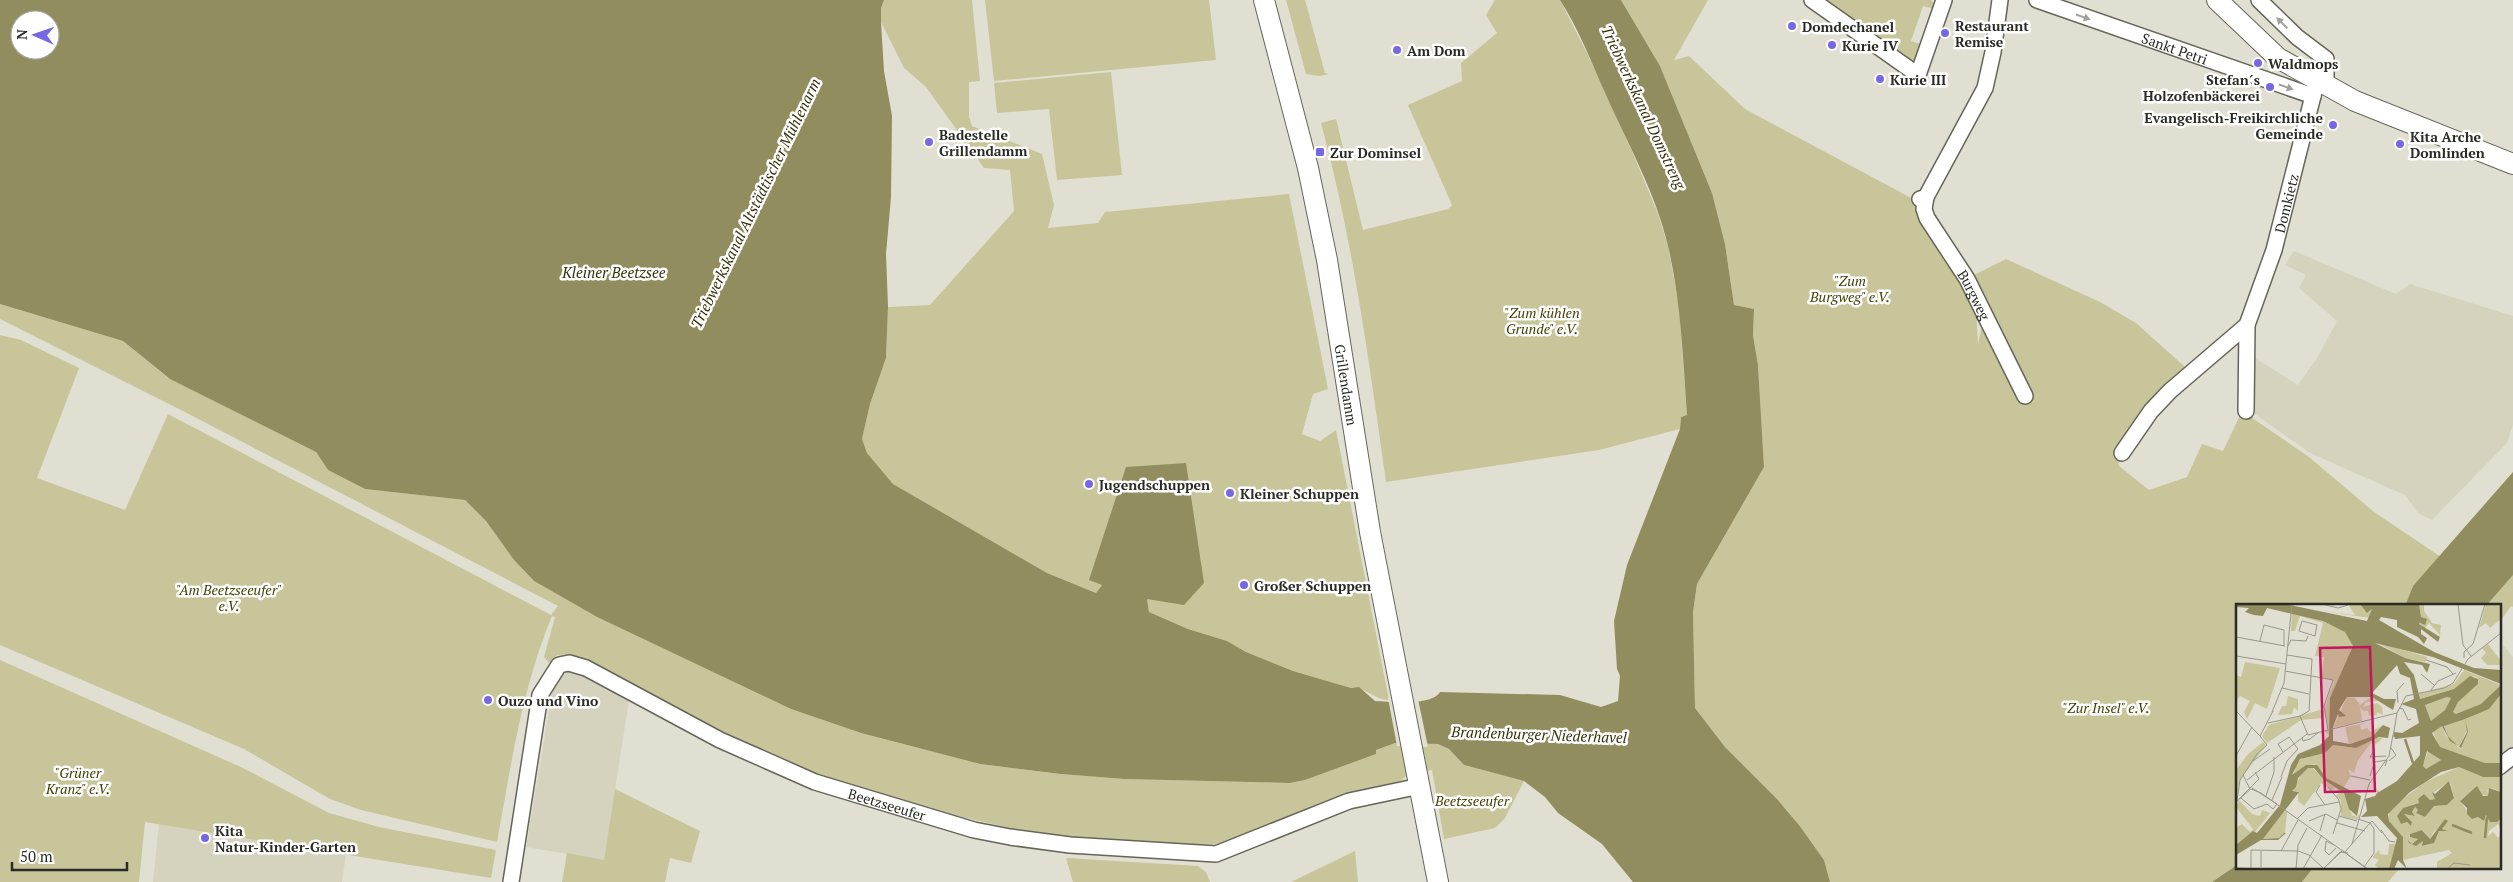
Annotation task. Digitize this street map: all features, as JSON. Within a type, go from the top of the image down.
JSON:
[{"type":"main road","name":"Grillendamm","points":[[1264,0],[1307,163],[1328,260],[1370,532],[1438,882]]},
{"type":"main road","points":[[2217,0],[2278,58],[2319,87],[2513,164]]},
{"type":"street","points":[[1812,0],[1918,75],[1944,0]]},
{"type":"street","name":"Burgweg","points":[[2000,0],[1993,52],[1985,88],[1923,198],[1927,218],[1966,279],[2025,396]]},
{"type":"street","name":"Sankt Petri","points":[[2037,0],[2319,87]]},
{"type":"street","name":"Domkietz","points":[[2246,411],[2247,325],[2274,250],[2326,59],[2297,36],[2259,0]]},
{"type":"street","name":"Domkietz","points":[[2122,452],[2151,411],[2187,376],[2247,325]]},
{"type":"street","name":"Beetzseeufer","points":[[511,882],[540,695],[559,665],[569,663],[586,668],[720,740],[815,782],[965,828],[1010,837],[1070,845],[1216,854],[1349,801],[1419,779]]},
{"type":"street","points":[[2500,766],[2513,756]]},
{"type":"shaded area","points":[[2294,251],[2396,294],[2410,284],[2513,316],[2513,425],[2507,443],[2432,520],[2418,513],[2405,495],[2310,453],[2255,414],[2252,356],[2298,385],[2317,358],[2337,321],[2299,288],[2306,275],[2285,265]]},
{"type":"shaded area","points":[[2500,641],[2513,657],[2513,756],[2500,766]]},
{"type":"shaded area","points":[[566,669],[577,669],[629,700],[604,860],[526,847],[553,687],[559,674]]},
{"type":"shaded area","name":"Kita Natur-Kinder-Garten","points":[[159,823],[346,853],[342,882],[153,882]]},
{"type":"green space","points":[[884,0],[972,0],[980,81],[969,82],[969,117],[972,126],[1042,154],[1054,205],[1048,228],[1098,223],[1105,212],[1289,194],[1328,389],[1313,394],[1302,434],[1320,441],[1336,430],[1389,700],[1379,698],[1360,689],[1293,671],[1246,652],[1227,641],[1188,629],[1149,612],[1147,599],[1089,579],[1102,585],[1096,593],[1047,573],[893,484],[867,453],[862,439],[870,404],[886,358],[888,307],[930,305],[1014,211],[1010,170],[984,168],[926,87],[904,68],[881,22],[881,8]]},
{"type":"green space","points":[[985,0],[1209,0],[1216,60],[994,81]]},
{"type":"green space","points":[[1286,0],[1305,0],[1325,73],[1329,74],[1320,76],[1306,74]]},
{"type":"green space","name":"\"Zum kühlen Grunde\" e.V.","points":[[1495,0],[1560,0],[1587,53],[1631,149],[1658,214],[1668,246],[1679,306],[1687,415],[1681,417],[1680,429],[1599,450],[1386,482],[1351,256],[1321,123],[1336,119],[1363,230],[1448,209],[1452,205],[1408,105],[1462,81],[1461,63],[1497,33],[1486,15]]},
{"type":"green space","points":[[1621,0],[1708,0],[1674,60],[1689,56],[1745,109],[1915,200],[1976,310],[1978,344],[1986,307],[1970,277],[2006,259],[2100,302],[2136,323],[2185,367],[2145,406],[2117,448],[2119,466],[2149,490],[2187,477],[2202,444],[2223,451],[2242,411],[2309,457],[2374,512],[2441,557],[2413,586],[2406,604],[2236,604],[2236,866],[2212,882],[1830,882],[1824,860],[1799,825],[1777,799],[1725,747],[1695,708],[1693,612],[1697,584],[1764,467],[1758,365],[1753,335],[1754,309],[1734,305],[1725,244],[1712,193],[1660,66]]},
{"type":"green space","points":[[1827,0],[1931,0],[1935,5],[1935,9],[1923,6],[1911,41],[1923,45],[1916,64],[1911,65],[1878,41],[1880,37],[1867,28],[1864,32],[1834,10],[1836,6]]},
{"type":"green space","points":[[1111,72],[1122,175],[1057,180],[1049,109],[997,113],[994,83]]},
{"type":"green space","name":"\"Am Beetzseeufer\" e.V.","points":[[0,304],[123,341],[167,377],[316,452],[328,470],[365,489],[465,500],[486,521],[514,560],[534,581],[597,617],[791,709],[861,733],[980,764],[1061,774],[1124,779],[1290,783],[1305,780],[1376,754],[1376,750],[1394,743],[1438,744],[1449,749],[1464,765],[1524,781],[1505,818],[1495,828],[1444,839],[1432,770],[1408,774],[1402,780],[1349,801],[1237,839],[1216,844],[1192,845],[1066,838],[1027,832],[912,805],[816,774],[725,734],[570,654],[557,655],[549,663],[544,657],[555,617],[552,616],[533,671],[518,727],[497,842],[361,810],[330,799],[244,749],[0,645],[0,335],[21,340],[79,368],[37,478],[125,510],[168,414],[551,615],[558,606],[183,411],[0,319]]},
{"type":"green space","points":[[2513,575],[2513,607],[2511,606],[2500,622],[2500,604],[2488,604]]},
{"type":"green space","name":"\"Grüner Kranz\" e.V.","points":[[0,660],[243,768],[329,813],[379,827],[496,850],[491,878],[145,822],[139,882],[0,882]]},
{"type":"green space","points":[[615,789],[700,831],[691,863],[670,858],[665,882],[562,882],[567,853],[604,860]]},
{"type":"green space","points":[[1355,851],[1358,882],[1291,882]]},
{"type":"green space","points":[[1066,858],[1198,866],[1206,872],[1210,882],[1073,882]]},
{"type":"green space","points":[[2311,870],[2398,870],[2388,882],[2302,882]]},
{"type":"water","name":"Kleiner Beetzsee","points":[[0,0],[884,0],[881,8],[881,22],[884,71],[892,116],[891,197],[886,254],[888,307],[886,358],[870,404],[862,439],[867,453],[893,484],[1047,573],[1096,593],[1102,585],[1089,580],[1126,467],[1186,463],[1204,583],[1184,605],[1147,599],[1149,612],[1188,629],[1227,641],[1246,652],[1293,671],[1351,688],[1359,687],[1375,701],[1420,701],[1436,696],[1440,692],[1560,695],[1601,707],[1618,701],[1620,676],[1617,669],[1614,621],[1627,565],[1680,429],[1681,417],[1687,415],[1679,309],[1663,227],[1641,169],[1579,35],[1560,0],[1621,0],[1660,66],[1712,193],[1725,244],[1734,305],[1754,309],[1753,335],[1758,365],[1764,467],[1697,584],[1693,612],[1695,708],[1725,747],[1777,799],[1799,825],[1824,860],[1830,882],[1633,882],[1602,844],[1558,813],[1545,797],[1524,781],[1464,765],[1449,749],[1438,744],[1395,743],[1376,750],[1376,754],[1305,780],[1290,783],[1124,779],[1061,774],[980,764],[861,733],[791,709],[597,617],[534,581],[514,560],[486,521],[465,500],[365,489],[328,470],[316,452],[170,379],[123,341],[0,304]]},
{"type":"water","points":[[2513,472],[2513,575],[2488,604],[2406,604],[2413,586]]},
{"type":"water","points":[[2236,866],[2236,870],[2311,870],[2302,882],[2212,882]]},
{"type":"pier","points":[[1388,698],[1418,699],[1428,747],[1397,746]]},
{"type":"place","name":"Domdechanel","points":[[1792,26]]},
{"type":"place","name":"Restaurant Remise","points":[[1945,33]]},
{"type":"place","name":"Kurie IV","points":[[1832,45]]},
{"type":"place","name":"Am Dom","points":[[1397,50]]},
{"type":"place","name":"Waldmops","points":[[2258,63]]},
{"type":"place","name":"Kurie III","points":[[1880,79]]},
{"type":"place","name":"Stefan´s Holzofenbäckerei","points":[[2270,87]]},
{"type":"place","name":"Evangelisch-Freikirchliche Gemeinde","points":[[2333,125]]},
{"type":"place","name":"Badestelle Grillendamm","points":[[929,142]]},
{"type":"place","name":"Kita Arche Domlinden","points":[[2400,144]]},
{"type":"place","name":"Zur Dominsel","points":[[1320,152]]},
{"type":"place","name":"Jugendschuppen","points":[[1089,484]]},
{"type":"place","name":"Kleiner Schuppen","points":[[1230,493]]},
{"type":"place","name":"Großer Schuppen","points":[[1244,585]]},
{"type":"place","name":"Ouzo und Vino","points":[[488,700]]},
{"type":"place","name":"Kita Natur-Kinder-Garten","points":[[205,838]]},
{"type":"water label","name":"Triebwerkskanal Domstreng","points":[[1644,107]]},
{"type":"water label","name":"Triebwerkskanal Altstädtischer Mühlenarm","points":[[755,203]]},
{"type":"water label","name":"Brandenburger Niederhavel","points":[[1539,734]]},
{"type":"park label","name":"\"Zum Burgweg\" e.V.","points":[[1850,288]]},
{"type":"park label","name":"\"Zur Insel\" e.V.","points":[[2106,707]]}]
